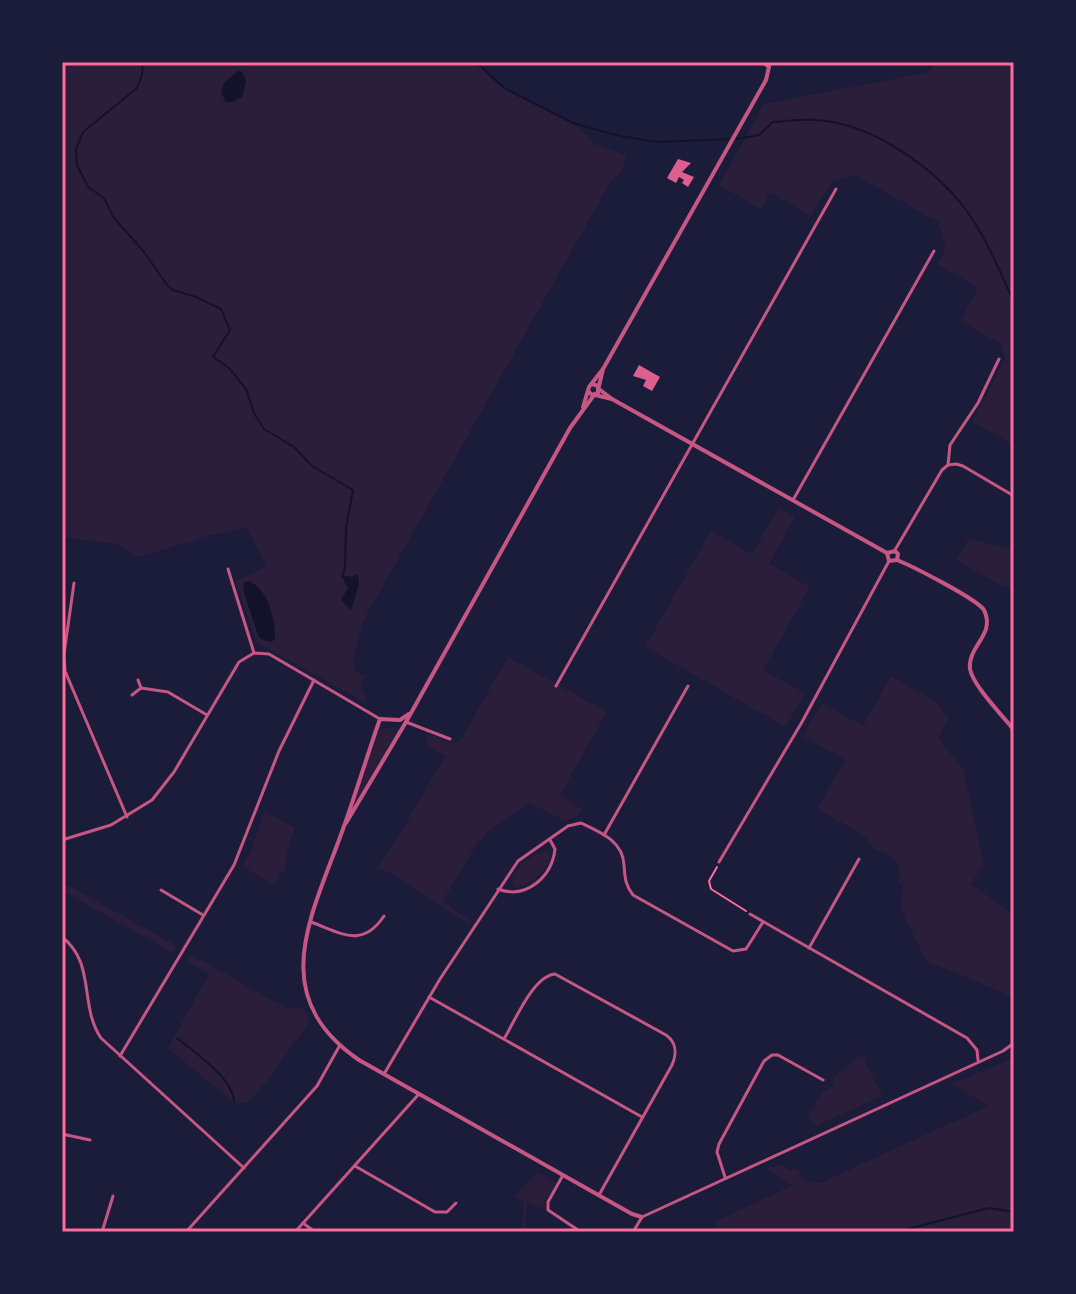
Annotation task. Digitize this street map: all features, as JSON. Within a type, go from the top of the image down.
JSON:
[{"type":"street","points":[[763,62],[769,67]]},
{"type":"street","points":[[345,825],[406,722],[774,62]]},
{"type":"street","points":[[556,686],[836,189]]},
{"type":"street","points":[[793,500],[934,251]]},
{"type":"street","points":[[948,465],[950,445],[978,403],[999,359]]},
{"type":"street","points":[[583,407],[599,388],[603,369]]},
{"type":"street","points":[[592,384],[612,399],[887,553],[895,551],[942,470],[948,465],[963,466],[1014,496]]},
{"type":"street","points":[[588,391],[612,399]]},
{"type":"street","points":[[895,551],[897,560]]},
{"type":"street","points":[[719,862],[802,722],[889,561],[887,553]]},
{"type":"street","points":[[889,561],[897,560],[981,606],[986,616],[986,631],[972,655],[970,669],[977,684],[1014,730]]},
{"type":"street","points":[[228,569],[254,653]]},
{"type":"street","points":[[74,583],[64,654],[65,671],[127,817]]},
{"type":"street","points":[[62,840],[95,831],[127,817],[152,800],[164,786],[239,662],[254,653],[269,654],[380,719],[400,720],[409,714]]},
{"type":"street","points":[[138,680],[141,688]]},
{"type":"street","points":[[120,1056],[241,851],[279,751],[314,680]]},
{"type":"street","points":[[604,835],[688,686]]},
{"type":"street","points":[[132,695],[141,688],[168,692],[207,715]]},
{"type":"street","points":[[380,719],[309,921],[303,952],[306,989],[319,1019],[340,1045],[384,1074],[642,1217]]},
{"type":"street","points":[[406,722],[450,739]]},
{"type":"street","points":[[384,1074],[429,997],[518,861],[568,826],[581,823],[612,840],[623,855],[625,884],[633,895],[733,951],[746,949],[763,922]]},
{"type":"street","points":[[498,889],[512,892],[527,889],[542,879],[554,863],[555,849],[549,839]]},
{"type":"street","points":[[809,948],[859,859]]},
{"type":"street","points":[[161,890],[203,915]]},
{"type":"street","points":[[750,914],[967,1038],[977,1050],[978,1061]]},
{"type":"street","points":[[309,921],[358,937],[368,934],[384,916]]},
{"type":"street","points":[[62,937],[70,943],[84,968],[88,1011],[93,1026],[120,1056],[244,1168]]},
{"type":"street","points":[[504,1039],[542,978],[555,974],[673,1041],[675,1058],[599,1195]]},
{"type":"street","points":[[429,997],[642,1117]]},
{"type":"street","points":[[633,1232],[642,1217],[1003,1051],[1014,1043]]},
{"type":"street","points":[[186,1232],[317,1086],[340,1045]]},
{"type":"street","points":[[726,1178],[717,1152],[719,1144],[764,1061],[778,1055],[823,1080]]},
{"type":"street","points":[[295,1232],[419,1094]]},
{"type":"street","points":[[62,1134],[90,1140]]},
{"type":"street","points":[[354,1166],[435,1212],[447,1212],[456,1203]]},
{"type":"street","points":[[563,1175],[547,1207],[549,1212],[581,1232]]},
{"type":"street","points":[[102,1232],[113,1196]]},
{"type":"street","points":[[303,1223],[315,1232]]},
{"type":"path","points":[[719,862],[709,881],[711,889],[750,914]]},
{"type":"shaded area","points":[[62,62],[476,62],[504,88],[573,123],[595,144],[626,155],[623,170],[610,183],[362,623],[353,662],[354,670],[365,676],[361,684],[361,691],[367,696],[364,702],[256,642],[236,581],[266,567],[247,528],[207,536],[139,557],[117,544],[62,537]]},
{"type":"shaded area","points":[[935,62],[1014,62],[1014,445],[972,422],[1005,359],[1001,344],[960,321],[978,288],[937,264],[946,248],[938,222],[856,175],[831,182],[811,216],[770,192],[761,209],[719,185],[764,104],[929,72]]},
{"type":"shaded area","points":[[238,71],[242,72],[246,81],[242,97],[226,102],[221,93],[224,83]]},
{"type":"shaded area","points":[[779,507],[795,517],[769,564],[810,587],[763,670],[805,693],[786,727],[645,647],[711,531],[752,554]]},
{"type":"shaded area","points":[[969,538],[1014,551],[1014,583],[1011,587],[1001,585],[956,560]]},
{"type":"shaded area","points":[[355,574],[359,584],[351,610],[341,600],[348,588],[341,575],[353,577]]},
{"type":"shaded area","points":[[248,581],[261,590],[269,605],[275,630],[272,642],[258,635],[243,590],[244,583]]},
{"type":"shaded area","points":[[508,657],[607,712],[560,795],[582,809],[578,816],[565,821],[530,803],[494,826],[478,842],[443,901],[471,922],[470,925],[392,873],[377,868],[445,756],[428,745],[426,733],[451,743],[460,741]]},
{"type":"shaded area","points":[[891,676],[936,702],[949,718],[938,738],[963,769],[984,864],[971,884],[1014,914],[1014,997],[926,961],[900,907],[903,887],[898,880],[901,874],[895,859],[874,848],[862,834],[817,809],[845,760],[803,736],[822,703],[863,726]]},
{"type":"shaded area","points":[[396,727],[399,730],[348,816],[379,731]]},
{"type":"shaded area","points":[[265,811],[295,828],[286,856],[285,874],[280,872],[275,886],[242,866]]},
{"type":"shaded area","points":[[546,850],[550,854],[547,866],[534,880],[516,888],[511,882],[519,867]]},
{"type":"shaded area","points":[[62,882],[177,946],[173,953],[62,891]]},
{"type":"shaded area","points":[[190,954],[288,1009],[303,1007],[310,1021],[267,1081],[247,1103],[234,1103],[168,1048],[209,974],[186,961]]},
{"type":"shaded area","points":[[862,1054],[882,1096],[816,1126],[808,1116],[824,1091],[832,1087],[834,1077]]},
{"type":"shaded area","points":[[1014,1054],[1014,1232],[714,1232],[717,1221],[793,1185],[767,1169],[780,1164],[800,1171],[802,1179],[820,1183],[988,1106],[952,1084],[1011,1059]]},
{"type":"shaded area","points":[[538,1172],[555,1183],[545,1201],[545,1209],[527,1203],[524,1232],[524,1201],[514,1197]]},
{"type":"building","points":[[678,159],[691,163],[682,172],[694,177],[688,187],[679,177],[676,183],[667,178]]},
{"type":"building","points":[[639,365],[660,377],[652,391],[643,386],[646,380],[633,376]]},
{"type":"waterway","points":[[143,62],[137,88],[83,132],[76,149],[77,165],[88,187],[104,198],[114,218],[144,252],[167,285],[221,309],[230,330],[213,357],[229,368],[246,389],[254,413],[264,429],[294,447],[312,466],[353,490],[342,576]]},
{"type":"waterway","points":[[476,62],[504,88],[573,123],[620,136],[658,142],[730,139]]},
{"type":"waterway","points":[[736,139],[759,135],[773,122],[811,120],[838,123],[883,140],[925,168],[960,202],[984,240],[1014,303]]},
{"type":"waterway","points":[[1014,356],[1014,385]]},
{"type":"waterway","points":[[177,1038],[220,1075],[234,1102]]},
{"type":"waterway","points":[[896,1232],[989,1208],[1014,1212]]}]
